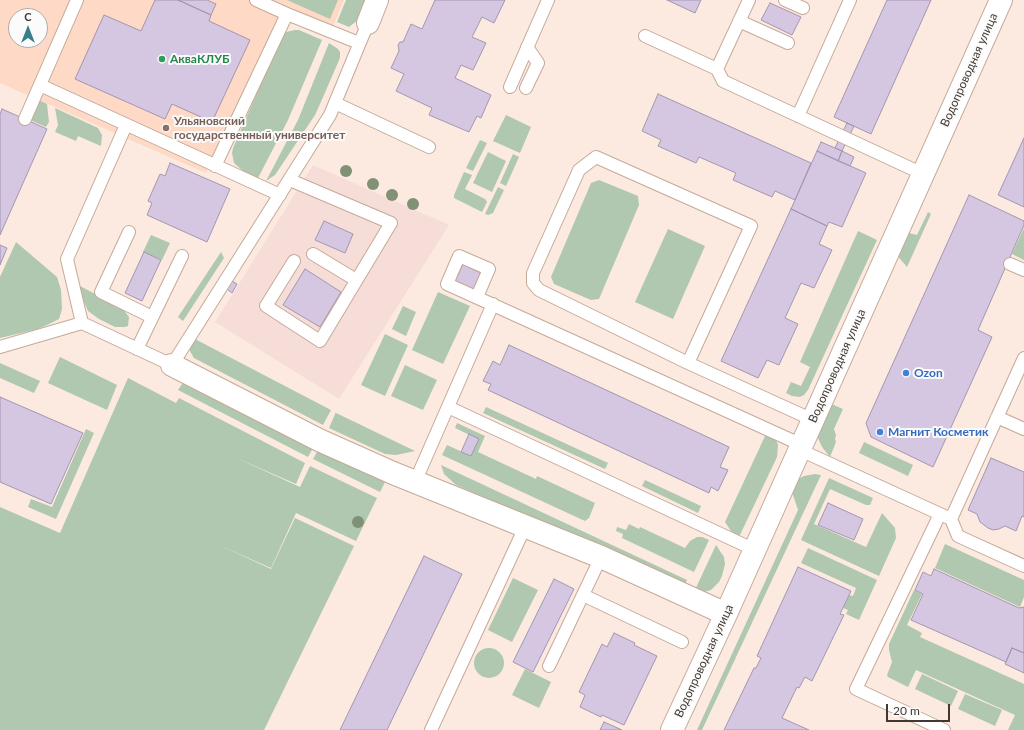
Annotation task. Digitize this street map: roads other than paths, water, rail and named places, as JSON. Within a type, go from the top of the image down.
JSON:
[{"type":"street","points":[[368,23],[377,0]]},
{"type":"street","name":"Водопроводная улица","points":[[672,730],[801,448],[1000,0]]},
{"type":"street","points":[[172,365],[319,440],[415,482],[600,557],[726,614]]},
{"type":"lane","points":[[25,119],[77,0]]},
{"type":"lane","points":[[256,0],[359,43]]},
{"type":"lane","points":[[510,87],[548,0]]},
{"type":"lane","points":[[717,69],[749,0]]},
{"type":"lane","points":[[785,0],[803,8]]},
{"type":"lane","points":[[798,116],[850,0]]},
{"type":"lane","points":[[215,166],[287,14]]},
{"type":"lane","points":[[740,21],[788,43]]},
{"type":"lane","points":[[0,347],[82,323],[172,365],[330,116],[334,103],[368,23]]},
{"type":"lane","points":[[645,36],[717,69],[723,81],[923,174]]},
{"type":"lane","points":[[526,88],[538,62],[528,47]]},
{"type":"lane","points":[[40,85],[280,195]]},
{"type":"lane","points":[[334,103],[429,147]]},
{"type":"lane","points":[[82,323],[67,259],[126,125]]},
{"type":"lane","points":[[688,363],[751,226],[596,157],[579,170],[533,273],[533,283],[539,290],[688,363],[813,420]]},
{"type":"lane","points":[[290,180],[391,223],[320,341],[266,306],[294,262]]},
{"type":"lane","points":[[129,232],[101,292],[152,317]]},
{"type":"lane","points":[[312,254],[356,280]]},
{"type":"lane","points":[[137,349],[182,256]]},
{"type":"lane","points":[[1010,264],[1024,270]]},
{"type":"lane","points":[[477,297],[951,519],[958,536],[1024,566]]},
{"type":"lane","points":[[415,482],[493,304]]},
{"type":"lane","points":[[951,519],[1024,358]]},
{"type":"lane","points":[[448,407],[755,550]]},
{"type":"lane","points":[[997,417],[1024,429]]},
{"type":"lane","points":[[940,514],[856,689],[944,730]]},
{"type":"lane","points":[[431,730],[525,527]]},
{"type":"lane","points":[[549,666],[600,557]]},
{"type":"lane","points":[[583,595],[682,642]]},
{"type":"place","name":"АкваКЛУБ","points":[[162,59]]},
{"type":"place","name":"Ульяновский государственный университет","points":[[166,128]]},
{"type":"place","name":"Ozon","points":[[906,373]]},
{"type":"place","name":"Магнит Косметик","points":[[880,432]]}]
